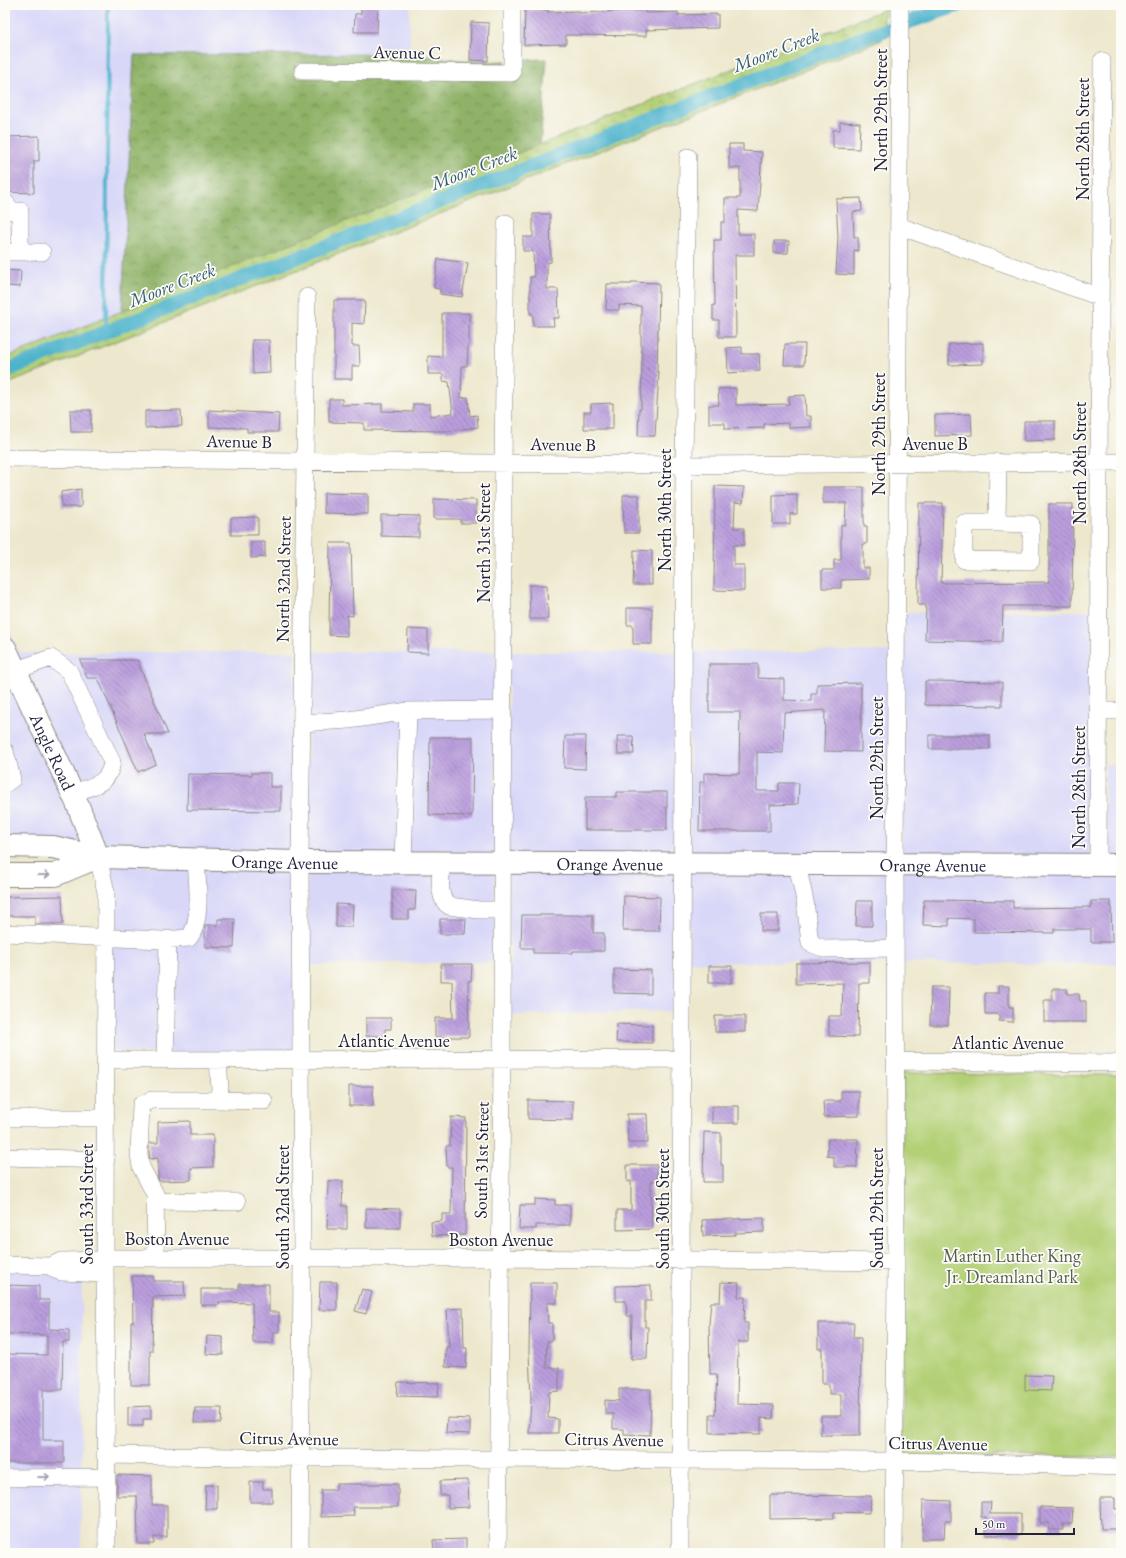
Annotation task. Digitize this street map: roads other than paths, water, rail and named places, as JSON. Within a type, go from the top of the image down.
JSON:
[{"type":"main road","name":"Angle Road","points":[[5,648],[10,672],[73,793],[98,857]]},
{"type":"main road","name":"Orange Avenue","points":[[5,846],[53,847],[98,857],[300,862],[1121,865]]},
{"type":"main road","name":"Orange Avenue","points":[[5,875],[55,874],[98,857]]},
{"type":"street","name":"Avenue C","points":[[303,70],[512,73],[512,5]]},
{"type":"street","name":"North 29th Street","points":[[895,863],[900,5]]},
{"type":"street","name":"North 28th Street","points":[[1098,865],[1102,61]]},
{"type":"street","name":"North 30th Street","points":[[683,864],[684,465],[688,157]]},
{"type":"street","points":[[5,202],[12,211],[20,211],[12,252],[42,252]]},
{"type":"street","name":"North 31st Street","points":[[502,863],[503,463],[506,223]]},
{"type":"street","points":[[899,226],[1100,297]]},
{"type":"street","name":"North 32nd Street","points":[[300,862],[307,297]]},
{"type":"street","name":"Avenue B","points":[[5,458],[684,465],[1121,462]]},
{"type":"street","points":[[997,523],[998,462]]},
{"type":"street","points":[[10,672],[51,658],[69,671],[112,762],[111,772],[104,781],[73,793]]},
{"type":"street","points":[[301,723],[349,720],[408,711],[502,710]]},
{"type":"street","points":[[403,862],[408,711]]},
{"type":"street","points":[[1098,711],[1121,711]]},
{"type":"street","points":[[5,751],[12,779],[5,784]]},
{"type":"street","name":"South 33rd Street","points":[[98,857],[106,892],[105,1264],[107,1553]]},
{"type":"street","points":[[5,933],[168,939],[189,938],[194,932],[198,904],[196,859]]},
{"type":"street","name":"South 32nd Street","points":[[300,862],[302,1061],[300,1553]]},
{"type":"street","points":[[441,862],[442,898],[445,904],[449,906],[479,910],[502,910]]},
{"type":"street","name":"South 31st Street","points":[[498,1553],[502,863]]},
{"type":"street","name":"South 29th Street","points":[[894,1553],[896,1262],[895,863]]},
{"type":"street","name":"South 30th Street","points":[[680,1553],[683,864]]},
{"type":"street","points":[[797,864],[805,901],[810,943],[825,949],[895,948]]},
{"type":"street","points":[[165,1060],[168,939]]},
{"type":"street","name":"Atlantic Avenue","points":[[106,1060],[682,1060]]},
{"type":"street","points":[[218,1060],[220,1089],[218,1100]]},
{"type":"street","name":"Atlantic Avenue","points":[[896,1061],[1121,1063]]},
{"type":"street","points":[[156,1258],[155,1194],[141,1166],[139,1154],[141,1106],[151,1100],[264,1101]]},
{"type":"street","points":[[5,1118],[106,1118]]},
{"type":"street","points":[[5,1158],[106,1160]]},
{"type":"street","points":[[156,1201],[237,1202]]},
{"type":"street","name":"Boston Avenue","points":[[5,1265],[51,1266],[61,1261],[105,1264],[156,1258],[499,1258],[896,1262]]},
{"type":"street","name":"Citrus Avenue","points":[[106,1455],[301,1458],[894,1461],[1121,1467]]},
{"type":"street","points":[[5,1478],[106,1477]]},
{"type":"waterway","points":[[106,331],[108,5]]},
{"type":"waterway","name":"Moore Creek","points":[[5,371],[856,40],[959,5]]},
{"type":"park label","name":"Martin Luther King Jr. Dreamland Park","points":[[1012,1265]]}]
